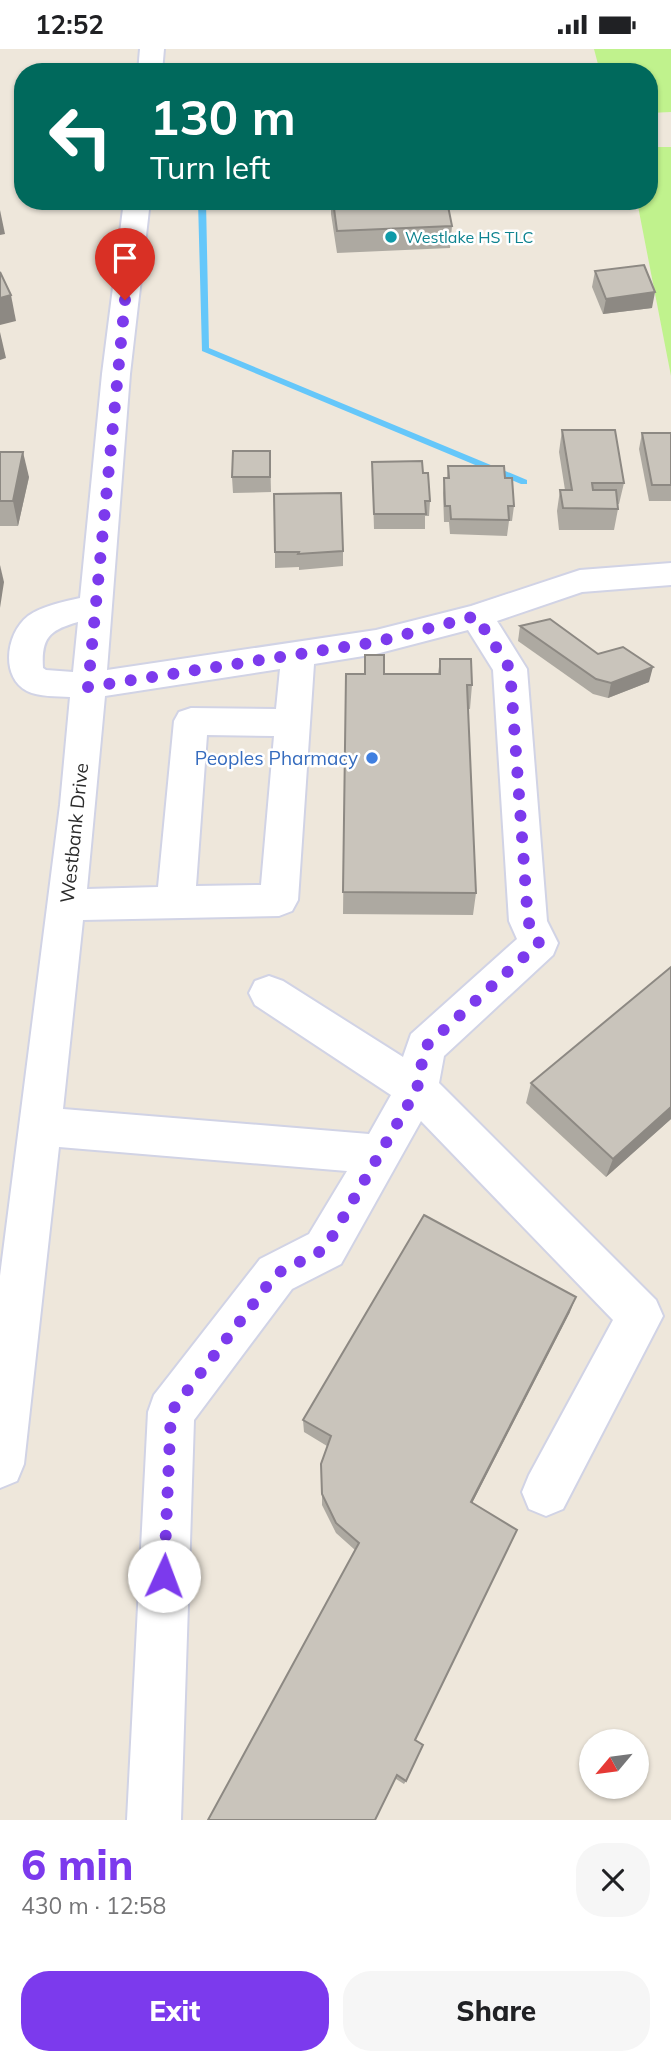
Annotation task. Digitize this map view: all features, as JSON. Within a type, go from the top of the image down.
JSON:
[{"type":"street","name":"Westbank Drive","points":[[1,1455],[66,905],[116,374],[136,210]]},
{"type":"street","points":[[95,605],[42,621],[30,633],[24,647],[26,673],[37,682],[88,687],[376,642],[476,616],[580,582],[645,574],[671,574]]},
{"type":"street","points":[[154,1820],[171,1412],[276,1274],[325,1249],[417,1089],[425,1047],[539,943],[528,921],[510,669],[476,616]]},
{"type":"street","points":[[66,905],[279,900],[298,654]]},
{"type":"street","points":[[176,902],[191,721],[294,723]]},
{"type":"street","points":[[269,993],[417,1089],[640,1316],[546,1492]]},
{"type":"street","points":[[40,1126],[381,1154]]},
{"type":"green space","points":[[594,49],[671,49],[671,112],[658,113],[658,63],[598,63]]},
{"type":"green space","points":[[658,147],[671,147],[671,376],[639,210],[658,210]]},
{"type":"building","points":[[334,210],[449,210],[452,226],[337,231]]},
{"type":"building","points":[[644,265],[655,292],[606,299],[595,271]]},
{"type":"building","points":[[0,272],[11,295],[0,298]]},
{"type":"building","points":[[562,430],[615,430],[624,483],[592,483],[593,490],[616,490],[618,509],[563,508],[560,490],[572,490]]},
{"type":"building","points":[[642,433],[671,433],[671,485],[652,485]]},
{"type":"building","points":[[233,451],[270,451],[270,477],[232,477]]},
{"type":"building","points":[[0,452],[23,452],[13,501],[0,501]]},
{"type":"building","points":[[422,461],[423,473],[428,473],[430,501],[425,501],[426,514],[374,514],[372,462]]},
{"type":"building","points":[[448,466],[504,466],[505,478],[512,478],[514,506],[508,506],[509,520],[451,519],[450,506],[445,506],[444,478],[449,478]]},
{"type":"building","points":[[341,493],[343,551],[298,554],[299,552],[275,552],[274,494]]},
{"type":"building","points":[[550,619],[598,654],[623,647],[653,667],[611,683],[596,679],[520,626]]},
{"type":"building","points":[[365,655],[384,655],[384,674],[440,674],[440,659],[471,659],[472,685],[467,685],[476,893],[343,892],[346,674],[365,674]]},
{"type":"building","points":[[671,967],[671,1107],[613,1159],[531,1083]]},
{"type":"building","points":[[424,1215],[576,1297],[471,1502],[517,1530],[415,1740],[423,1745],[406,1781],[397,1775],[375,1820],[208,1820],[359,1543],[336,1523],[322,1494],[321,1464],[331,1436],[303,1420]]},
{"type":"waterway","points":[[202,210],[205,349],[524,482]]},
{"type":"place","name":"Westlake HS TLC","points":[[391,237]]},
{"type":"place","name":"Peoples Pharmacy","points":[[372,758]]},
{"type":"route","points":[[125,300],[88,687],[376,642],[476,616],[510,669],[517,797],[528,921],[539,943],[425,1047],[417,1089],[325,1249],[276,1274],[171,1412],[164,1576]]}]
